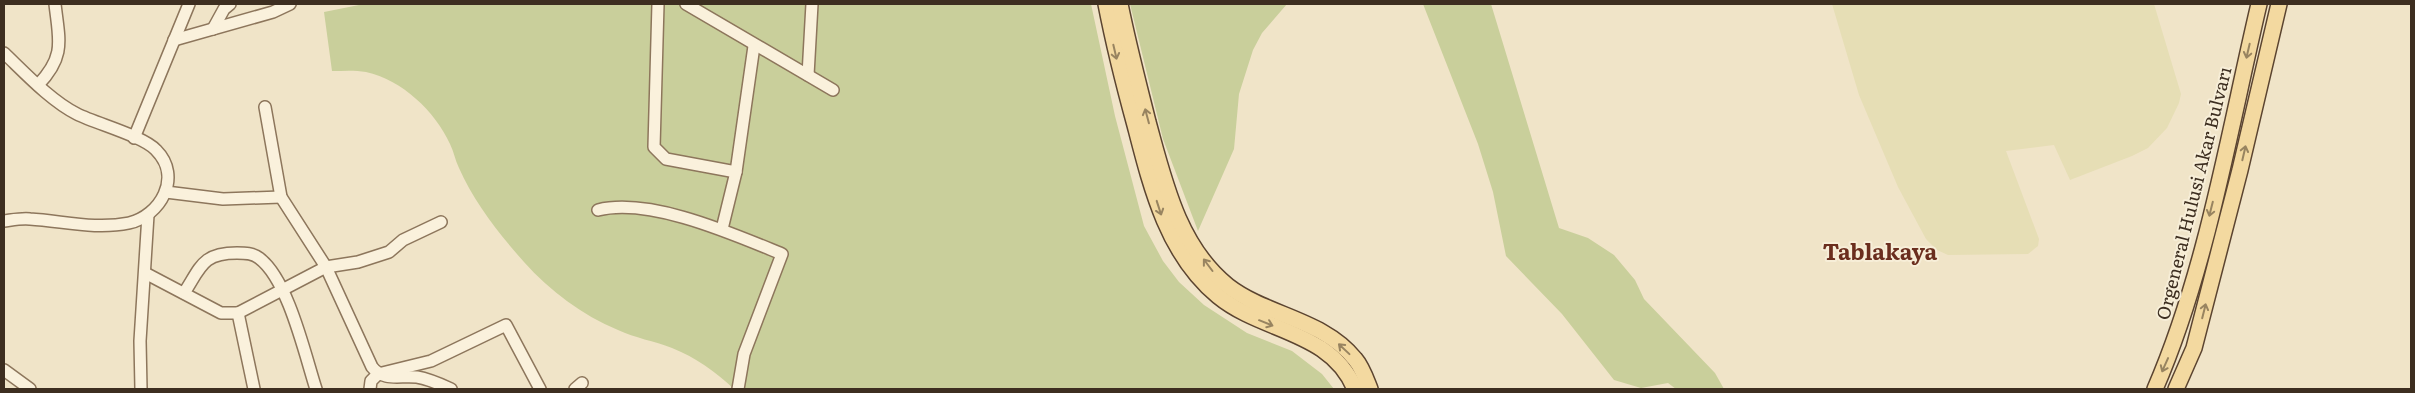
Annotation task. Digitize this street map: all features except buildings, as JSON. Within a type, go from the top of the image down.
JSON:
[{"type":"main road","points":[[1106,4],[1115,51],[1148,174],[1162,217],[1183,255],[1203,281],[1232,306],[1322,347],[1344,367],[1355,389]]},
{"type":"main road","points":[[1120,4],[1128,48],[1161,170],[1175,211],[1194,247],[1214,272],[1239,294],[1330,335],[1355,359],[1370,389]]},
{"type":"main road","name":"Orgeneral Hulusi Akar Bulvarı","points":[[2155,389],[2172,351],[2194,276],[2259,4]]},
{"type":"main road","points":[[2176,389],[2194,348],[2240,170],[2279,4]]},
{"type":"street","points":[[38,85],[50,72],[57,60],[59,45],[54,4]]},
{"type":"street","points":[[134,138],[189,4]]},
{"type":"street","points":[[213,29],[224,9],[230,4]]},
{"type":"street","points":[[174,40],[273,12],[290,4]]},
{"type":"street","points":[[658,4],[654,148],[666,159],[736,172]]},
{"type":"street","points":[[686,4],[754,46],[833,90]]},
{"type":"street","points":[[808,76],[812,4]]},
{"type":"street","points":[[722,229],[736,172],[754,46]]},
{"type":"street","points":[[4,53],[38,85],[75,113],[146,143],[157,150],[164,161],[168,176],[166,192],[161,203],[148,215],[130,223],[107,226],[28,218],[4,222]]},
{"type":"street","points":[[265,107],[281,198],[326,268],[370,364],[378,374],[388,377],[428,379],[451,389]]},
{"type":"street","points":[[166,192],[223,199],[281,198]]},
{"type":"street","points":[[598,210],[619,206],[639,207],[722,229],[782,254],[744,354],[738,389]]},
{"type":"street","points":[[141,389],[140,341],[148,215]]},
{"type":"street","points":[[145,273],[221,313],[238,313],[326,268],[358,262],[389,252],[403,240],[442,222]]},
{"type":"street","points":[[184,293],[204,262],[215,255],[222,253],[247,253],[260,258],[284,290],[316,389]]},
{"type":"street","points":[[238,313],[254,389]]},
{"type":"street","points":[[370,389],[372,382],[378,374],[437,358],[506,325],[540,389]]},
{"type":"street","points":[[4,370],[30,389]]},
{"type":"shaded area","points":[[1832,4],[2154,4],[2181,94],[2179,103],[2167,128],[2148,148],[2070,180],[2054,145],[2006,151],[2039,239],[2038,246],[2028,254],[1948,255],[1937,250],[1926,239],[1898,187],[1859,95]]},
{"type":"green space","points":[[364,4],[1091,4],[1115,116],[1144,226],[1163,261],[1179,282],[1204,305],[1247,333],[1292,351],[1322,374],[1334,389],[734,389],[697,360],[672,348],[631,335],[605,324],[567,301],[545,283],[505,240],[465,181],[444,132],[436,120],[416,99],[392,82],[379,76],[362,71],[332,71],[324,12]]},
{"type":"green space","points":[[1130,4],[1287,4],[1262,33],[1253,50],[1239,94],[1234,149],[1198,231],[1163,139]]},
{"type":"green space","points":[[1423,4],[1491,4],[1559,228],[1588,238],[1614,255],[1635,280],[1644,299],[1715,373],[1724,389],[1676,389],[1668,383],[1641,388],[1614,380],[1562,314],[1506,256],[1493,192],[1478,144]]},
{"type":"district","name":"Tablakaya","points":[[1880,250]]}]
